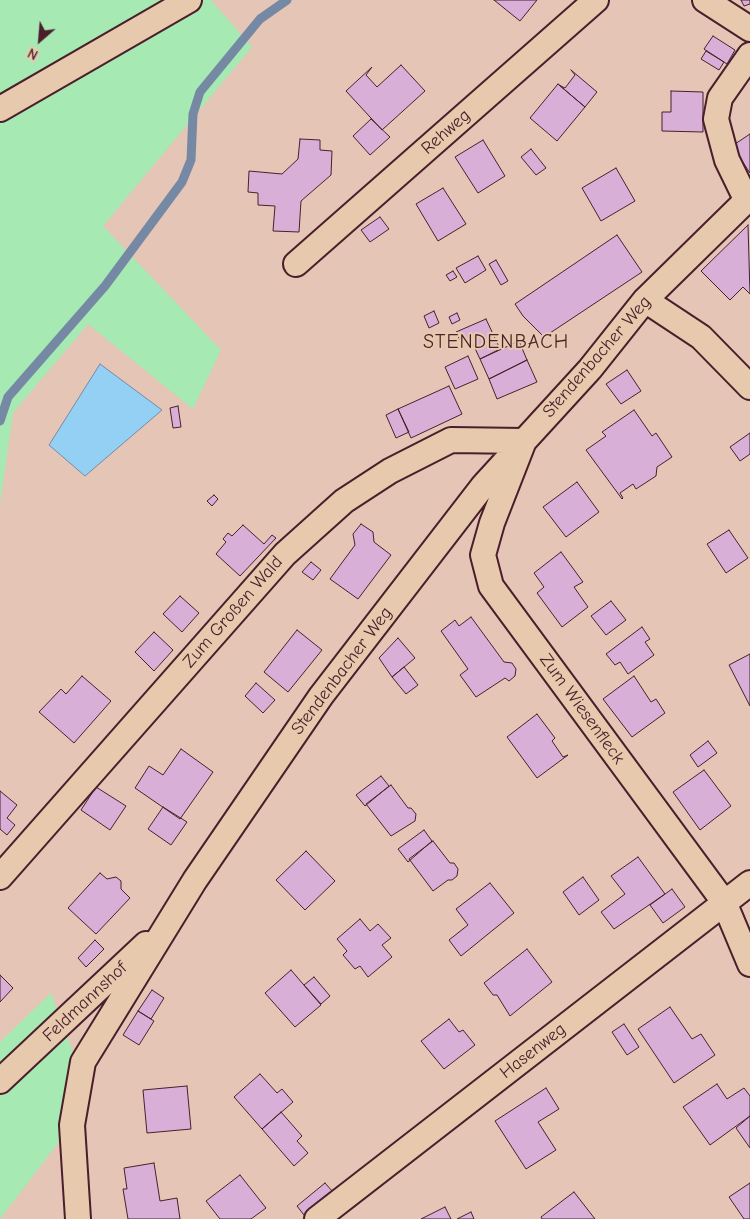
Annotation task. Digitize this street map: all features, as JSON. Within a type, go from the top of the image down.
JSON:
[{"type":"street","points":[[0,109],[189,0]]},
{"type":"street","name":"Rehweg","points":[[296,264],[596,0]]},
{"type":"street","points":[[705,0],[750,29]]},
{"type":"street","points":[[748,198],[727,160],[716,119],[720,98],[750,56]]},
{"type":"street","name":"Stendenbacher Weg","points":[[78,1219],[72,1125],[83,1062],[195,880],[321,696],[483,486],[590,369],[645,300],[748,198]]},
{"type":"street","points":[[645,300],[701,338],[750,388]]},
{"type":"street","name":"Zum Großen Wald","points":[[0,877],[285,554],[344,500],[390,471],[451,440],[524,441]]},
{"type":"street","name":"Zum Wiesenfleck","points":[[524,441],[492,524],[483,555],[492,586],[724,902],[750,964]]},
{"type":"street","name":"Hasenweg","points":[[317,1219],[724,902],[750,884]]},
{"type":"street","name":"Feldmannshof","points":[[0,1082],[170,922]]},
{"type":"green space","points":[[0,0],[211,0],[252,47],[103,226],[221,350],[193,409],[88,324],[13,413],[0,504]]},
{"type":"green space","points":[[51,993],[91,1100],[0,1219],[0,1042]]},
{"type":"water","points":[[100,364],[162,410],[85,476],[49,445]]},
{"type":"building","points":[[494,0],[537,0],[520,21]]},
{"type":"building","points":[[741,0],[750,0],[750,4],[744,6]]},
{"type":"building","points":[[713,36],[735,50],[727,64],[704,49]]},
{"type":"building","points":[[706,51],[724,62],[719,70],[701,59]]},
{"type":"building","points":[[401,65],[425,91],[382,130],[346,91],[372,67],[366,75],[377,87]]},
{"type":"building","points":[[571,70],[597,92],[585,107],[559,85],[565,88],[575,75]]},
{"type":"building","points":[[558,84],[585,107],[557,141],[530,118]]},
{"type":"building","points":[[671,91],[703,92],[703,132],[662,131],[662,112],[671,112]]},
{"type":"building","points":[[371,119],[390,137],[370,155],[353,136]]},
{"type":"building","points":[[750,134],[750,173],[732,146]]},
{"type":"building","points":[[300,139],[320,140],[320,150],[332,151],[331,175],[301,201],[299,232],[273,231],[275,206],[258,205],[258,193],[248,192],[249,171],[282,174],[298,159]]},
{"type":"building","points":[[483,140],[505,176],[478,193],[455,157]]},
{"type":"building","points":[[531,149],[546,168],[536,175],[521,157]]},
{"type":"building","points":[[616,168],[635,201],[601,221],[582,188]]},
{"type":"building","points":[[443,188],[466,224],[438,241],[416,204]]},
{"type":"building","points":[[380,217],[389,229],[370,242],[361,230]]},
{"type":"building","points":[[748,225],[750,294],[743,287],[730,300],[701,271]]},
{"type":"building","points":[[617,235],[642,272],[544,337],[523,316],[515,304]]},
{"type":"building","points":[[478,256],[486,270],[465,283],[456,268]]},
{"type":"building","points":[[496,260],[508,281],[501,285],[489,264]]},
{"type":"building","points":[[453,271],[457,277],[450,281],[446,275]]},
{"type":"building","points":[[434,311],[439,323],[429,328],[424,316]]},
{"type":"building","points":[[457,313],[460,320],[452,324],[449,317]]},
{"type":"building","points":[[486,319],[500,349],[480,359],[471,340],[462,344],[456,332]]},
{"type":"building","points":[[519,341],[527,360],[489,379],[480,359]]},
{"type":"building","points":[[468,356],[478,379],[455,389],[445,367]]},
{"type":"building","points":[[527,360],[537,382],[497,399],[489,379]]},
{"type":"building","points":[[627,370],[641,391],[621,404],[606,384]]},
{"type":"building","points":[[449,386],[462,414],[411,438],[398,409]]},
{"type":"building","points":[[178,406],[181,427],[173,428],[170,408]]},
{"type":"building","points":[[398,409],[409,432],[396,438],[386,415]]},
{"type":"building","points":[[634,410],[652,436],[656,433],[672,457],[657,467],[656,476],[636,489],[633,484],[620,493],[622,499],[586,450],[606,436],[602,432]]},
{"type":"building","points":[[750,433],[750,454],[740,461],[730,447]]},
{"type":"building","points":[[577,482],[599,512],[566,537],[543,507]]},
{"type":"building","points":[[214,495],[218,499],[212,506],[207,501]]},
{"type":"building","points":[[361,524],[373,532],[374,542],[391,555],[358,599],[330,579],[355,545],[353,534]]},
{"type":"building","points":[[243,525],[264,544],[272,535],[276,538],[240,576],[216,554],[226,542],[223,539],[228,533],[232,536]]},
{"type":"building","points":[[729,530],[748,558],[726,573],[707,544]]},
{"type":"building","points":[[561,552],[583,582],[574,587],[588,607],[562,627],[537,593],[544,587],[534,573]]},
{"type":"building","points":[[311,562],[321,570],[313,580],[302,572]]},
{"type":"building","points":[[180,596],[199,613],[182,632],[163,614]]},
{"type":"building","points":[[611,601],[626,620],[606,635],[591,616]]},
{"type":"building","points":[[471,617],[504,662],[512,663],[516,669],[515,676],[509,681],[505,678],[476,697],[460,675],[468,669],[441,631],[455,620],[459,626]]},
{"type":"building","points":[[642,627],[650,639],[645,642],[654,655],[628,674],[620,662],[615,665],[606,654]]},
{"type":"building","points":[[297,630],[322,650],[288,692],[264,672]]},
{"type":"building","points":[[154,632],[173,650],[154,671],[135,652]]},
{"type":"building","points":[[398,638],[415,658],[392,677],[379,658]]},
{"type":"building","points":[[750,654],[750,706],[729,665]]},
{"type":"building","points":[[404,667],[418,685],[406,694],[392,677]]},
{"type":"building","points":[[82,676],[111,701],[74,743],[39,712],[61,689],[66,694]]},
{"type":"building","points":[[634,676],[651,702],[656,699],[665,713],[632,737],[603,699]]},
{"type":"building","points":[[256,683],[275,700],[263,713],[245,696]]},
{"type":"building","points":[[537,714],[555,738],[552,741],[563,757],[568,755],[537,778],[507,737]]},
{"type":"building","points":[[708,741],[717,753],[698,767],[690,755]]},
{"type":"building","points":[[181,749],[213,772],[180,819],[135,788],[149,766],[163,775]]},
{"type":"building","points":[[704,770],[731,806],[700,830],[673,792]]},
{"type":"building","points":[[381,776],[389,786],[365,806],[356,795]]},
{"type":"building","points":[[391,785],[408,808],[411,808],[416,814],[415,821],[391,836],[366,804]]},
{"type":"building","points":[[96,787],[126,806],[110,830],[81,810]]},
{"type":"building","points":[[0,791],[17,805],[7,818],[15,825],[7,835],[0,829]]},
{"type":"building","points":[[163,807],[187,822],[171,845],[148,829]]},
{"type":"building","points":[[424,830],[432,841],[408,862],[398,849]]},
{"type":"building","points":[[433,841],[450,863],[454,863],[458,869],[457,876],[433,891],[409,859]]},
{"type":"building","points":[[306,851],[335,881],[305,910],[276,880]]},
{"type":"building","points":[[638,857],[665,894],[614,929],[601,912],[625,894],[611,876]]},
{"type":"building","points":[[100,873],[107,879],[116,877],[121,881],[121,889],[130,898],[96,934],[68,908]]},
{"type":"building","points":[[583,877],[599,900],[579,915],[563,892]]},
{"type":"building","points":[[490,883],[514,913],[461,956],[449,940],[468,925],[456,909]]},
{"type":"building","points":[[672,889],[685,907],[663,923],[650,905]]},
{"type":"building","points":[[360,919],[370,931],[378,924],[391,938],[382,945],[392,957],[368,977],[360,966],[355,969],[343,955],[347,951],[337,939]]},
{"type":"building","points":[[95,940],[104,949],[86,967],[78,958]]},
{"type":"building","points":[[527,949],[552,982],[510,1016],[497,995],[493,995],[484,983]]},
{"type":"building","points":[[291,970],[321,1005],[295,1027],[265,993]]},
{"type":"building","points":[[0,975],[13,988],[0,1002]]},
{"type":"building","points":[[314,977],[330,996],[321,1004],[304,985]]},
{"type":"building","points":[[152,990],[164,998],[151,1019],[138,1011]]},
{"type":"building","points":[[670,1007],[692,1039],[701,1034],[715,1055],[674,1083],[638,1029]]},
{"type":"building","points":[[138,1011],[154,1021],[139,1045],[123,1035]]},
{"type":"building","points":[[449,1019],[459,1032],[463,1030],[475,1045],[444,1069],[421,1041]]},
{"type":"building","points":[[624,1024],[639,1047],[627,1055],[612,1032]]},
{"type":"building","points":[[260,1074],[277,1093],[282,1089],[293,1102],[262,1129],[234,1097]]},
{"type":"building","points":[[717,1084],[727,1099],[744,1088],[750,1096],[750,1116],[710,1145],[683,1107]]},
{"type":"building","points":[[187,1086],[191,1129],[147,1133],[143,1090]]},
{"type":"building","points":[[546,1088],[559,1109],[538,1122],[556,1150],[526,1169],[495,1121]]},
{"type":"building","points":[[281,1112],[302,1136],[297,1141],[308,1153],[294,1166],[262,1129]]},
{"type":"building","points":[[750,1116],[750,1148],[736,1128]]},
{"type":"building","points":[[154,1163],[160,1201],[177,1198],[180,1219],[128,1219],[123,1189],[127,1189],[124,1168]]},
{"type":"building","points":[[240,1175],[266,1208],[251,1219],[220,1219],[206,1201]]},
{"type":"building","points":[[325,1183],[333,1192],[304,1215],[297,1206]]},
{"type":"building","points":[[750,1183],[750,1219],[744,1219],[729,1197]]},
{"type":"building","points":[[574,1192],[595,1219],[542,1219],[541,1217]]},
{"type":"building","points":[[445,1207],[451,1219],[421,1219]]},
{"type":"building","points":[[471,1212],[474,1219],[457,1219]]},
{"type":"waterway","points":[[0,421],[8,397],[105,286],[182,182],[191,160],[193,114],[200,92],[260,19],[287,0]]},
{"type":"district","name":"STENDENBACH","points":[[496,342]]}]
